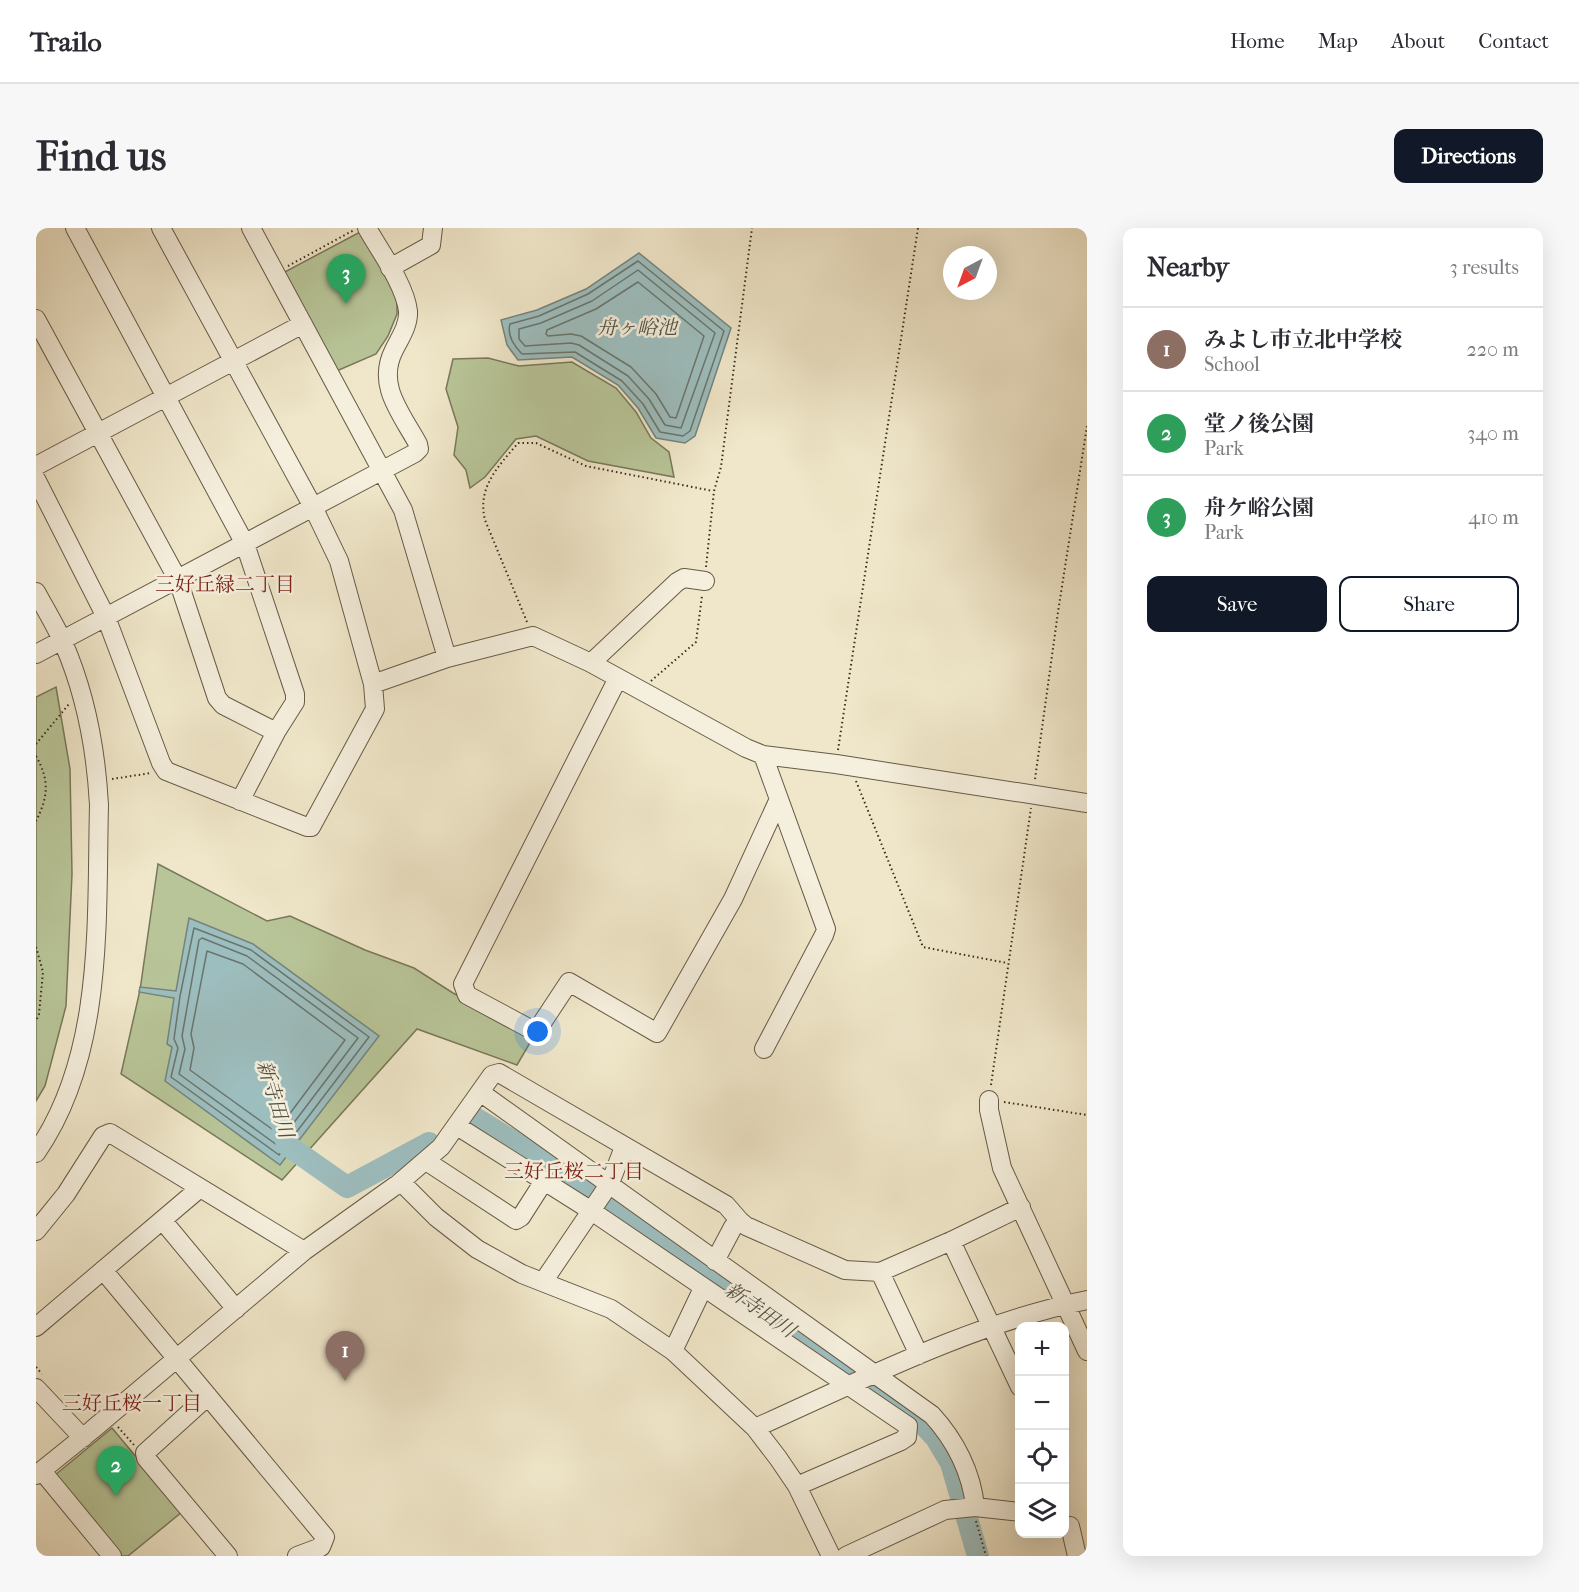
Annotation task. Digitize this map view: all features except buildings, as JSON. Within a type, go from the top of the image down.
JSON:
[{"type":"street","points":[[75,228],[245,544],[295,694],[295,702],[276,732],[240,801]]},
{"type":"street","points":[[36,479],[106,617],[161,764],[166,771],[311,827],[375,709],[372,684],[339,561],[313,507],[161,228]]},
{"type":"street","points":[[251,228],[404,510],[447,658]]},
{"type":"street","points":[[36,654],[419,449],[387,383],[388,364],[407,324],[408,312],[405,299],[367,228]]},
{"type":"street","points":[[390,268],[431,245],[433,228]]},
{"type":"street","points":[[36,319],[178,580],[217,698],[223,705],[276,732]]},
{"type":"street","points":[[36,466],[303,324]]},
{"type":"street","points":[[591,663],[677,582],[684,578],[705,580]]},
{"type":"street","points":[[36,592],[62,641],[80,690],[98,782],[99,805],[93,978],[89,1015],[80,1055],[55,1120],[36,1153]]},
{"type":"street","points":[[372,684],[447,658],[533,636],[591,663],[746,748],[763,755],[1087,803]]},
{"type":"street","points":[[618,678],[463,984],[467,995],[536,1032],[569,982],[657,1033],[733,899],[778,799]]},
{"type":"street","points":[[763,755],[826,929],[825,936],[764,1048]]},
{"type":"street","points":[[112,1556],[39,1473],[304,1251],[398,1184],[426,1161],[457,1126],[495,1073],[502,1074],[624,1147],[726,1204],[746,1226],[845,1270],[880,1272],[1020,1208]]},
{"type":"street","points":[[480,1092],[932,1415],[942,1425],[963,1460],[974,1495],[974,1507]]},
{"type":"street","points":[[989,1100],[999,1156],[1020,1208],[1087,1351]]},
{"type":"street","points":[[457,1126],[590,1210],[908,1426],[907,1437],[901,1441],[797,1486]]},
{"type":"street","points":[[36,1231],[66,1194],[103,1136],[110,1133],[304,1251]]},
{"type":"street","points":[[543,1282],[610,1183],[624,1147]]},
{"type":"street","points":[[426,1161],[516,1220],[521,1217],[544,1181]]},
{"type":"street","points":[[398,1184],[405,1186],[436,1217],[477,1249],[498,1262],[611,1309],[673,1351],[754,1428],[797,1486],[831,1556]]},
{"type":"street","points":[[36,1327],[200,1188]]},
{"type":"street","points":[[715,1261],[739,1220]]},
{"type":"street","points":[[163,1221],[236,1309]]},
{"type":"street","points":[[951,1241],[1015,1377]]},
{"type":"street","points":[[104,1270],[325,1537],[321,1547],[297,1556]]},
{"type":"street","points":[[880,1272],[919,1355]]},
{"type":"street","points":[[673,1351],[703,1288]]},
{"type":"street","points":[[754,1428],[919,1355],[991,1328],[1065,1304],[1087,1300]]},
{"type":"street","points":[[36,1388],[83,1438]]},
{"type":"street","points":[[208,1396],[145,1453],[146,1458],[228,1556]]},
{"type":"street","points":[[846,1556],[935,1515],[954,1509],[974,1507],[1015,1511]]},
{"type":"street","points":[[1074,1526],[1077,1556]]},
{"type":"path","points":[[275,273],[357,228]]},
{"type":"path","points":[[640,690],[696,642],[714,491],[721,467],[752,228]]},
{"type":"path","points":[[918,228],[843,766],[923,947],[1007,963]]},
{"type":"path","points":[[1087,426],[1058,612],[989,1100],[1087,1115]]},
{"type":"path","points":[[533,636],[484,520],[482,506],[482,498],[496,468],[518,443],[536,443],[586,466],[714,491]]},
{"type":"path","points":[[36,744],[80,690]]},
{"type":"path","points":[[36,756],[47,788],[43,806],[36,821]]},
{"type":"path","points":[[123,777],[166,771]]},
{"type":"path","points":[[36,947],[43,972],[39,1014],[36,1021]]},
{"type":"path","points":[[118,1426],[146,1458]]},
{"type":"path","points":[[974,1507],[975,1520],[986,1556]]},
{"type":"green space","points":[[362,231],[397,295],[397,314],[388,336],[376,354],[332,373],[279,275]]},
{"type":"green space","points":[[488,358],[519,366],[572,362],[616,388],[636,412],[651,438],[669,452],[674,477],[588,461],[536,436],[516,439],[485,477],[470,488],[466,470],[454,455],[458,427],[446,389],[453,359]]},
{"type":"green space","points":[[56,687],[70,769],[72,874],[66,1006],[45,1086],[36,1101],[36,697]]},
{"type":"green space","points":[[158,864],[267,921],[290,916],[365,950],[414,968],[453,993],[519,1027],[531,1041],[517,1065],[417,1029],[282,1180],[121,1074],[140,990]]},
{"type":"green space","points":[[112,1428],[182,1512],[128,1556],[113,1556],[49,1480]]},
{"type":"water","name":"舟ヶ峪池","points":[[639,253],[731,328],[695,436],[685,443],[656,438],[638,408],[618,385],[572,357],[518,360],[507,345],[501,320],[537,310],[586,289]]},
{"type":"water","points":[[189,918],[253,944],[379,1036],[280,1165],[165,1081],[172,1047],[167,1044],[174,998],[139,992],[140,987],[176,991]]},
{"type":"waterway","name":"新寺田川","points":[[475,1118],[583,1188],[919,1420],[936,1438],[951,1463],[978,1556]]},
{"type":"waterway","name":"新寺田川","points":[[281,1121],[287,1145],[347,1187],[429,1143]]},
{"type":"place","name":"舟ケ峪公園","points":[[346,304]]},
{"type":"place","name":"みよし市立北中学校","points":[[345,1381]]},
{"type":"place","name":"堂ノ後公園","points":[[116,1496]]},
{"type":"district","name":"三好丘緑二丁目","points":[[225,584]]},
{"type":"district","name":"三好丘桜二丁目","points":[[574,1171]]},
{"type":"district","name":"三好丘桜一丁目","points":[[132,1403]]}]
